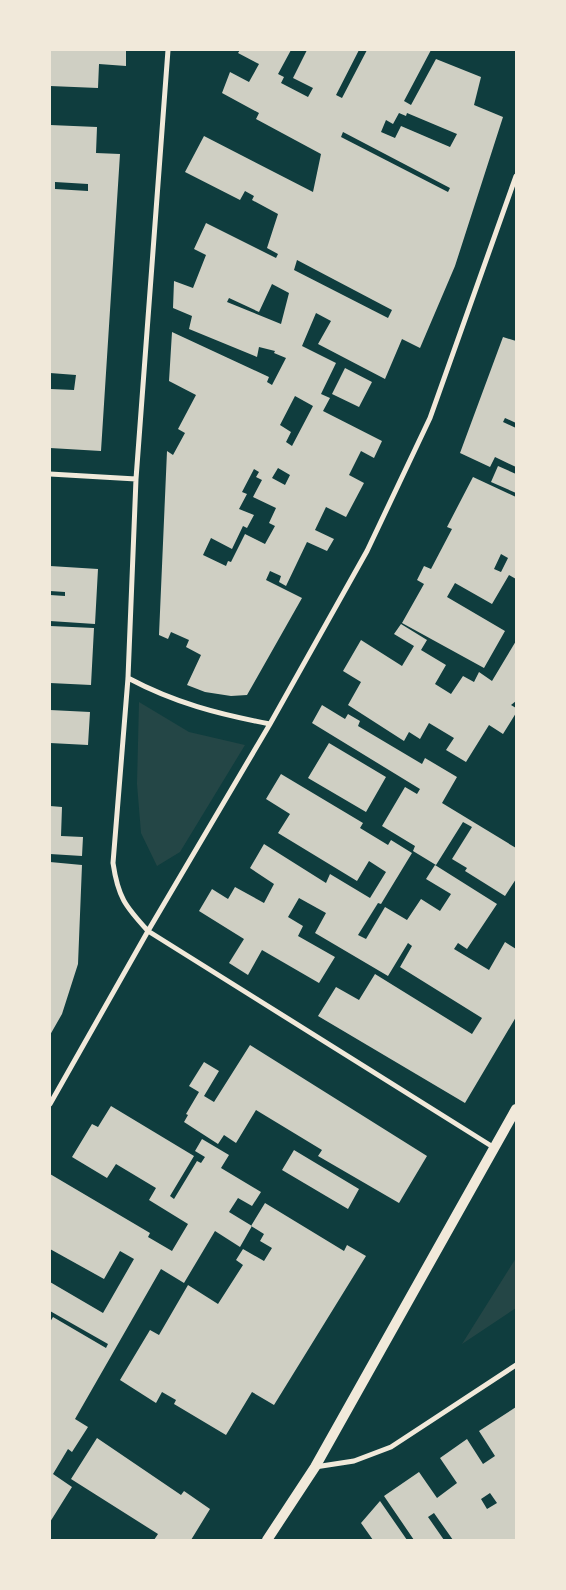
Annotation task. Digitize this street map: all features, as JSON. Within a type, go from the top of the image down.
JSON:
[{"type":"main road","points":[[267,1540],[315,1467],[516,1109]]},
{"type":"street","points":[[168,50],[136,479],[128,678],[113,863],[117,890],[130,912],[148,931],[493,1147]]},
{"type":"street","points":[[50,1104],[148,931],[270,724],[367,551],[430,418],[516,176]]},
{"type":"street","points":[[50,474],[136,479]]},
{"type":"street","points":[[128,678],[155,692],[192,707],[270,724]]},
{"type":"street","points":[[315,1467],[354,1461],[391,1447],[516,1365]]},
{"type":"shaded area","points":[[139,702],[189,732],[245,745],[180,852],[157,866],[141,833],[137,784]]},
{"type":"shaded area","points":[[516,1258],[516,1308],[462,1344]]},
{"type":"building","points":[[50,50],[126,50],[126,66],[99,64],[98,88],[50,86]]},
{"type":"building","points":[[240,50],[291,50],[278,74],[284,77],[281,83],[308,97],[313,88],[293,78],[307,50],[359,50],[336,95],[342,98],[367,50],[431,50],[404,101],[411,105],[436,59],[481,77],[474,105],[503,117],[455,266],[420,348],[402,339],[385,379],[318,344],[331,321],[316,313],[302,346],[336,363],[321,394],[330,398],[323,411],[382,441],[374,458],[361,451],[349,475],[364,483],[346,517],[326,507],[315,530],[334,539],[327,551],[307,542],[286,586],[279,582],[281,576],[270,571],[266,580],[302,598],[247,695],[231,696],[205,692],[187,685],[201,655],[186,647],[189,640],[171,632],[168,639],[159,635],[167,451],[173,455],[185,433],[178,429],[196,395],[169,381],[172,332],[269,377],[267,382],[272,385],[286,358],[274,353],[275,351],[259,347],[257,357],[189,329],[192,316],[173,308],[174,281],[193,288],[206,255],[194,249],[206,223],[276,258],[278,254],[267,248],[278,214],[252,200],[254,196],[245,191],[240,200],[185,172],[204,136],[313,192],[321,154],[256,119],[259,113],[222,93],[230,72],[249,82],[259,64],[238,53]],"holes":[[[399,113],[406,116],[407,113],[457,134],[450,147],[401,126],[395,138],[381,132],[386,120],[393,124]],[[343,132],[450,188],[448,192],[341,137]],[[297,260],[392,310],[388,318],[294,270]],[[272,284],[289,293],[281,324],[227,302],[229,298],[259,312]],[[295,396],[313,406],[292,446],[286,442],[291,432],[280,425]],[[278,468],[290,475],[285,485],[272,478]],[[254,469],[259,472],[256,477],[262,480],[253,497],[276,508],[269,523],[275,526],[265,544],[245,534],[231,562],[228,561],[226,566],[203,555],[211,538],[232,549],[243,526],[247,528],[254,515],[239,509],[247,494],[242,492]]]},
{"type":"building","points":[[50,125],[97,127],[96,153],[120,154],[101,451],[50,448],[50,389],[74,390],[76,375],[50,373]],"holes":[[[55,182],[88,184],[88,191],[55,189]]]},
{"type":"building","points":[[503,337],[516,341],[516,423],[505,418],[503,422],[516,428],[516,467],[495,457],[490,467],[460,453]]},
{"type":"building","points":[[345,368],[372,382],[359,407],[332,394]]},
{"type":"building","points":[[498,466],[516,474],[516,493],[491,482]]},
{"type":"building","points":[[473,477],[516,497],[516,579],[509,575],[492,604],[455,583],[447,597],[505,631],[484,668],[402,623],[424,584],[417,580],[424,566],[431,569],[452,529],[447,527]],"holes":[[[501,554],[508,558],[501,572],[494,569]]]},
{"type":"building","points":[[50,566],[98,569],[95,624],[50,621],[50,595],[65,596],[65,592],[50,591]]},
{"type":"building","points":[[401,624],[427,640],[421,650],[446,665],[435,684],[451,694],[463,676],[474,682],[479,672],[492,681],[516,641],[516,701],[511,705],[516,708],[516,713],[503,734],[489,725],[466,762],[446,750],[454,738],[429,723],[420,739],[409,732],[404,741],[348,705],[361,682],[343,671],[361,640],[402,666],[414,646],[394,634]]},
{"type":"building","points":[[50,626],[94,628],[91,685],[50,683]]},
{"type":"building","points":[[322,705],[345,719],[348,714],[360,721],[358,726],[422,764],[425,758],[457,777],[442,803],[516,848],[516,879],[505,896],[465,871],[467,868],[452,859],[472,827],[463,822],[436,865],[413,851],[415,846],[382,826],[405,787],[417,794],[420,789],[312,723]]},
{"type":"building","points":[[50,710],[90,712],[88,745],[50,743]]},
{"type":"building","points":[[329,743],[386,777],[366,812],[308,778]]},
{"type":"building","points":[[281,774],[363,823],[360,828],[388,845],[391,840],[412,853],[381,904],[378,903],[358,935],[366,939],[385,907],[407,920],[421,899],[440,911],[451,894],[426,879],[435,865],[497,904],[467,949],[458,943],[454,949],[489,970],[505,942],[516,949],[516,1017],[465,1103],[318,1016],[336,987],[359,1000],[375,974],[472,1034],[482,1018],[400,967],[412,946],[408,943],[388,976],[315,933],[326,913],[299,898],[288,917],[303,926],[298,936],[335,957],[319,983],[262,950],[248,975],[229,963],[244,939],[199,911],[212,889],[228,899],[235,887],[264,903],[274,884],[250,868],[264,844],[326,883],[330,874],[370,898],[386,872],[369,861],[357,881],[278,833],[290,814],[266,799]]},
{"type":"building","points":[[50,806],[62,807],[61,836],[83,837],[82,856],[50,854]]},
{"type":"building","points":[[50,862],[82,865],[78,964],[62,1014],[50,1035]]},
{"type":"building","points":[[250,1045],[427,1156],[399,1203],[318,1156],[322,1150],[256,1110],[236,1143],[224,1135],[218,1144],[184,1122],[188,1115],[186,1114],[199,1092],[189,1086],[204,1062],[219,1071],[204,1096],[214,1102]]},
{"type":"building","points":[[111,1106],[194,1156],[170,1196],[174,1199],[197,1161],[201,1163],[205,1157],[195,1151],[202,1139],[229,1155],[221,1168],[261,1192],[252,1206],[238,1198],[229,1212],[252,1226],[240,1247],[215,1231],[184,1283],[161,1269],[75,1419],[88,1427],[72,1452],[68,1449],[53,1474],[72,1487],[50,1522],[50,1322],[53,1317],[106,1348],[108,1344],[50,1311],[50,1282],[103,1313],[134,1259],[120,1251],[104,1279],[50,1249],[50,1174],[150,1233],[148,1237],[172,1251],[188,1224],[149,1200],[156,1188],[116,1164],[107,1178],[72,1157],[92,1124],[98,1127]]},
{"type":"building","points":[[294,1150],[359,1189],[348,1209],[282,1170]]},
{"type":"building","points":[[265,1203],[344,1251],[347,1245],[366,1256],[274,1405],[252,1392],[226,1435],[174,1404],[176,1400],[162,1392],[156,1403],[120,1380],[150,1330],[159,1335],[188,1285],[218,1304],[243,1265],[236,1260],[243,1249],[264,1261],[272,1248],[260,1241],[264,1234],[251,1226]]},
{"type":"building","points":[[516,1407],[516,1540],[453,1540],[434,1513],[428,1517],[444,1540],[414,1540],[384,1496],[419,1472],[437,1498],[457,1483],[440,1458],[467,1439],[483,1464],[495,1456],[479,1431]],"holes":[[[490,1493],[497,1503],[487,1509],[481,1499]]]},
{"type":"building","points":[[97,1438],[181,1495],[184,1491],[210,1509],[191,1540],[154,1540],[158,1534],[71,1479]]},
{"type":"building","points":[[380,1501],[407,1540],[373,1540],[361,1523]]}]
